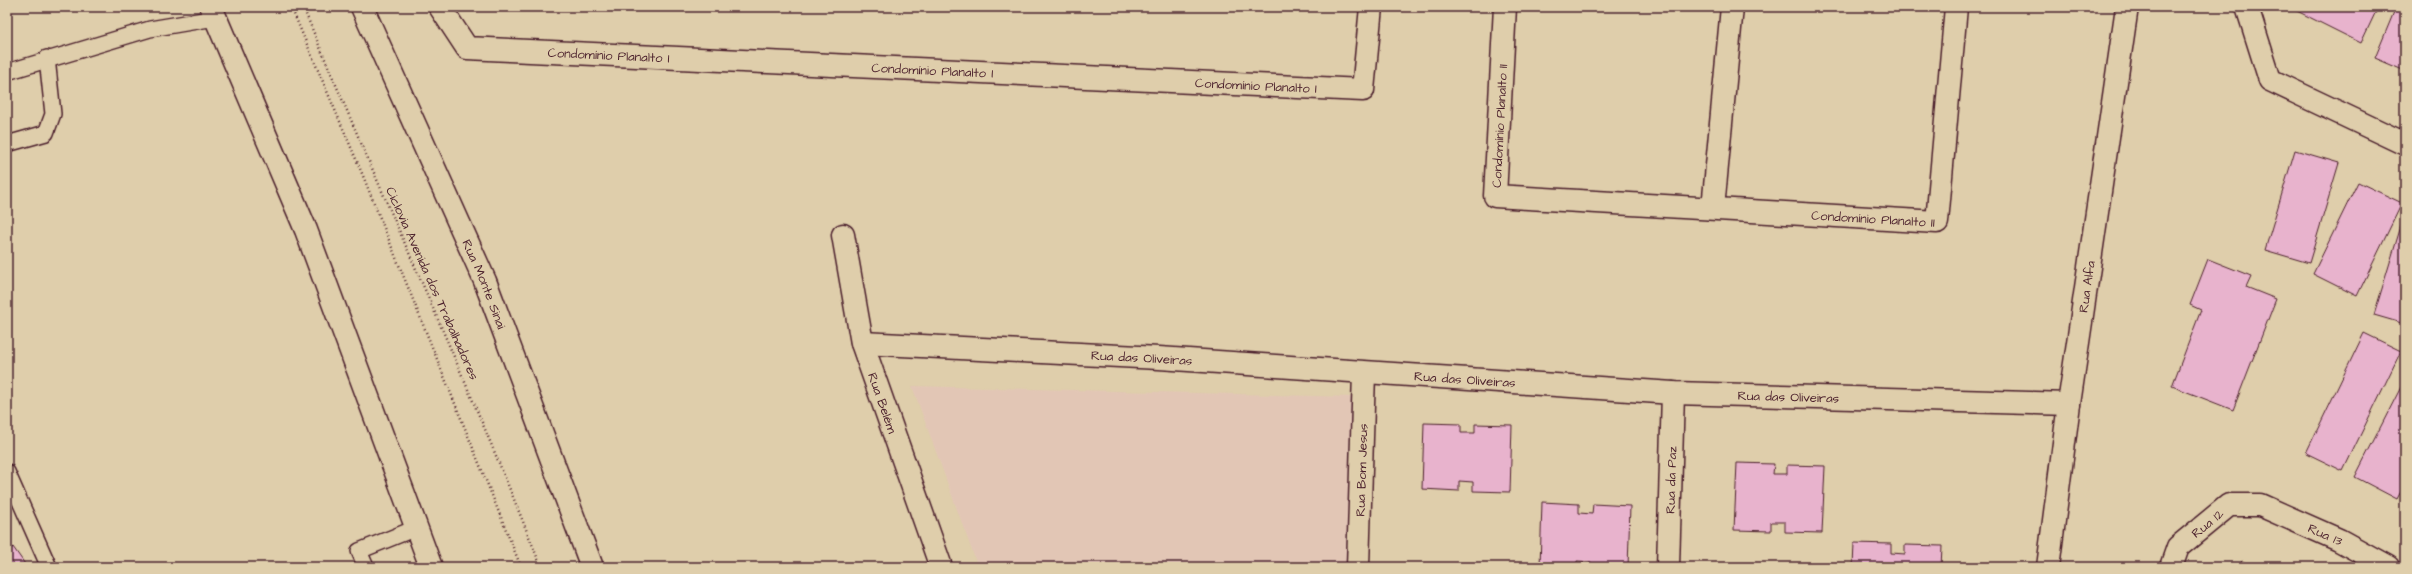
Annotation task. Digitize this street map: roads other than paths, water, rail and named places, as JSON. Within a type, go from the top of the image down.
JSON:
[{"type":"street","name":"Rua Monte Sinai","points":[[362,7],[485,281],[592,567]]},
{"type":"street","name":"Condomínio Planalto I","points":[[440,7],[467,48],[1363,90],[1371,7]]},
{"type":"street","name":"Condomínio Planalto II","points":[[1505,7],[1495,196],[1937,222],[1956,7]]},
{"type":"street","points":[[1713,208],[1732,7]]},
{"type":"street","name":"Rua Alfa","points":[[2048,567],[2069,404],[2127,7]]},
{"type":"street","points":[[2247,7],[2270,80],[2405,144]]},
{"type":"street","points":[[213,12],[306,230],[431,567]]},
{"type":"street","name":"Rua Belém","points":[[843,235],[862,343],[941,567]]},
{"type":"street","name":"Rua das Oliveiras","points":[[862,343],[1159,358],[1673,393],[2069,404]]},
{"type":"street","name":"Rua Bom Jesus","points":[[1358,567],[1364,373]]},
{"type":"street","name":"Rua da Paz","points":[[1668,567],[1673,393]]},
{"type":"street","name":"Rua 12","points":[[2171,567],[2178,547],[2229,505],[2260,505]]},
{"type":"street","name":"Rua 13","points":[[2260,505],[2339,540],[2388,567]]},
{"type":"lane","points":[[7,72],[47,58],[213,12]]},
{"type":"lane","points":[[7,144],[46,133],[53,114],[47,58]]},
{"type":"lane","points":[[7,472],[48,567]]},
{"type":"lane","points":[[366,567],[360,551],[416,528]]}]
